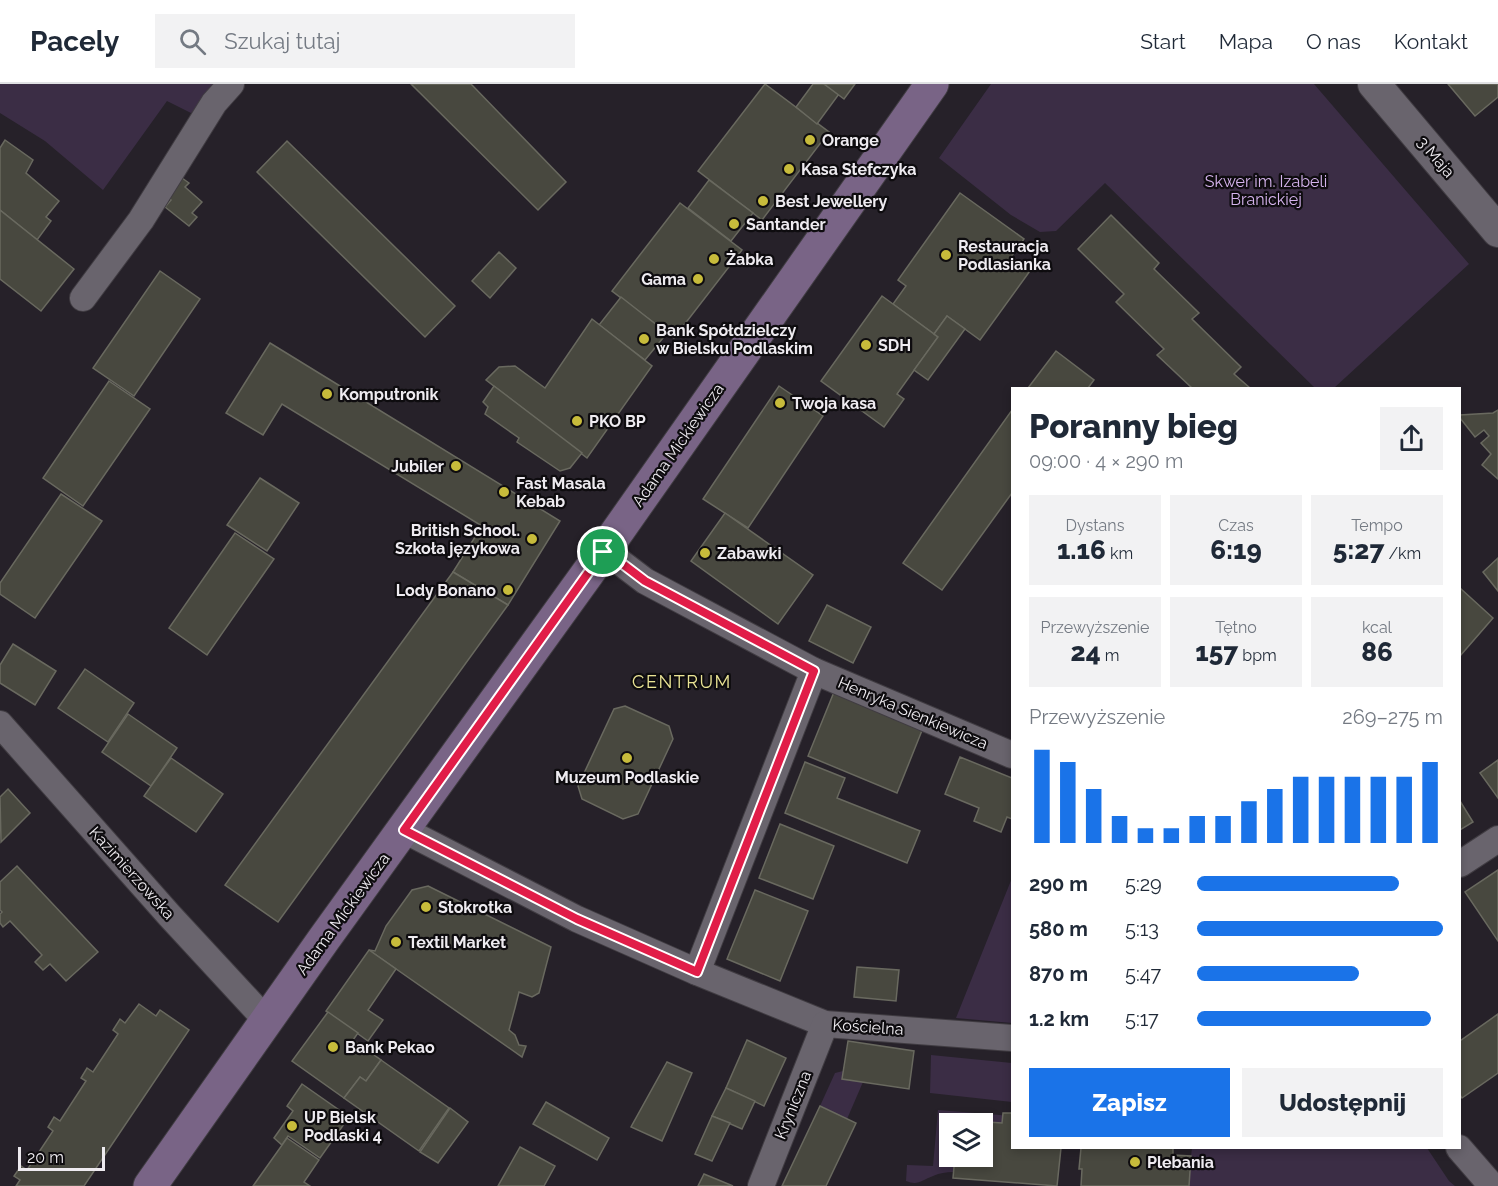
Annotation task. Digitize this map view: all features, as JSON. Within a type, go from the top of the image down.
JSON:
[{"type":"main road","name":"Adama Mickiewicza","points":[[150,1186],[603,552],[932,84]]},
{"type":"street","points":[[83,298],[141,220],[202,121],[231,84]]},
{"type":"street","name":"3 Maja","points":[[1374,84],[1498,231]]},
{"type":"street","name":"Henryka Sienkiewicza","points":[[603,552],[645,581],[814,671],[1011,755]]},
{"type":"street","points":[[697,972],[814,671]]},
{"type":"street","name":"Kazimierzowska","points":[[0,724],[267,1021]]},
{"type":"street","name":"Kościelna","points":[[404,830],[577,919],[697,972],[825,1024],[1011,1038]]},
{"type":"street","points":[[1461,863],[1498,839]]},
{"type":"street","name":"Kryniczna","points":[[761,1186],[825,1024]]},
{"type":"street","points":[[1460,1149],[1492,1186]]},
{"type":"green space","points":[[0,84],[215,84],[200,105],[191,113],[167,101],[103,190],[45,141],[0,113]]},
{"type":"green space","name":"Skwer im. Izabeli Branickiej","points":[[991,84],[1314,84],[1469,264],[1335,387],[1314,387],[1105,183],[1056,231],[1040,232],[1011,215],[939,158]]},
{"type":"green space","points":[[1011,880],[1011,1023],[956,1018]]},
{"type":"green space","points":[[931,1055],[1011,1063],[1011,1102],[930,1093]]},
{"type":"green space","points":[[843,1071],[863,1082],[847,1119],[820,1106],[835,1073]]},
{"type":"green space","points":[[938,1110],[975,1113],[939,1113],[939,1167],[964,1167],[917,1183],[906,1181],[907,1165],[933,1166]]},
{"type":"green space","points":[[993,1114],[1011,1116],[1011,1144],[993,1153]]},
{"type":"green space","points":[[1100,1149],[1173,1149],[1173,1155],[1191,1156],[1192,1149],[1428,1149],[1449,1181],[1455,1186],[1144,1186]]},
{"type":"building","points":[[411,84],[471,84],[566,182],[538,210]]},
{"type":"building","points":[[765,84],[829,132],[762,220],[698,171]]},
{"type":"building","points":[[813,84],[824,84],[839,94],[817,124],[796,107]]},
{"type":"building","points":[[824,84],[855,84],[844,99]]},
{"type":"building","points":[[1448,84],[1498,84],[1498,97],[1475,116]]},
{"type":"building","points":[[5,140],[33,160],[26,173],[59,201],[46,217],[51,221],[37,240],[0,210],[0,148]]},
{"type":"building","points":[[287,141],[455,306],[425,337],[257,172]]},
{"type":"building","points":[[182,178],[189,183],[185,187],[202,202],[192,213],[197,217],[189,226],[165,207],[171,200],[167,196]]},
{"type":"building","points":[[709,180],[753,213],[731,241],[688,208]]},
{"type":"building","points":[[960,193],[1024,239],[1011,257],[1030,271],[980,340],[947,316],[934,334],[893,304],[906,286],[898,280]]},
{"type":"building","points":[[680,203],[742,250],[674,338],[612,291]]},
{"type":"building","points":[[0,210],[74,269],[41,311],[0,279]]},
{"type":"building","points":[[1111,215],[1159,263],[1154,269],[1199,313],[1192,319],[1241,367],[1234,374],[1249,387],[1191,387],[1157,355],[1164,349],[1116,302],[1124,294],[1078,249]]},
{"type":"building","points":[[499,252],[516,268],[490,298],[472,281]]},
{"type":"building","points":[[160,271],[200,299],[134,396],[93,368]]},
{"type":"building","points":[[882,296],[938,337],[897,394],[904,399],[884,427],[821,381]]},
{"type":"building","points":[[621,297],[667,333],[645,360],[599,325]]},
{"type":"building","points":[[947,316],[965,329],[928,380],[914,370],[938,337],[934,334]]},
{"type":"building","name":"PKO BP","points":[[592,319],[652,366],[587,458],[486,380],[499,367],[515,366],[545,388]]},
{"type":"building","points":[[270,343],[560,521],[508,605],[453,572],[482,526],[282,404],[263,435],[226,413]]},
{"type":"building","points":[[1056,351],[1094,380],[1089,387],[1029,387]]},
{"type":"building","points":[[109,381],[150,409],[83,506],[43,478]]},
{"type":"building","points":[[494,386],[582,453],[570,468],[560,471],[517,442],[519,438],[485,414],[488,407],[483,402]]},
{"type":"building","points":[[779,386],[823,416],[748,528],[703,499]]},
{"type":"building","points":[[1498,410],[1498,479],[1482,465],[1491,454],[1481,443],[1489,436],[1484,430],[1475,437],[1461,419],[1461,415],[1493,413]]},
{"type":"building","points":[[1011,411],[1011,494],[942,590],[903,563]]},
{"type":"building","points":[[260,478],[299,503],[267,551],[227,525]]},
{"type":"building","points":[[61,494],[102,521],[35,618],[0,594],[0,583]]},
{"type":"building","points":[[725,513],[813,575],[778,624],[691,561]]},
{"type":"building","points":[[235,533],[274,559],[207,655],[169,628]]},
{"type":"building","points":[[1498,558],[1498,591],[1483,572]]},
{"type":"building","points":[[453,572],[508,605],[278,922],[225,885]]},
{"type":"building","points":[[1461,589],[1493,618],[1461,655]]},
{"type":"building","points":[[827,605],[871,627],[853,663],[809,641]]},
{"type":"building","points":[[13,644],[56,671],[35,705],[0,683],[0,665]]},
{"type":"building","points":[[85,669],[134,703],[108,742],[58,708]]},
{"type":"building","points":[[834,692],[923,728],[897,793],[808,756]]},
{"type":"building","name":"Muzeum Podlaskie","points":[[625,706],[669,726],[673,739],[638,814],[623,819],[582,799],[578,786],[614,709]]},
{"type":"building","points":[[128,714],[177,748],[151,786],[102,752]]},
{"type":"building","points":[[960,757],[1011,778],[1011,819],[1007,817],[1001,832],[974,821],[979,808],[945,794]]},
{"type":"building","points":[[171,758],[223,794],[196,832],[144,796]]},
{"type":"building","points":[[1498,760],[1498,798],[1480,773]]},
{"type":"building","points":[[805,762],[845,778],[837,798],[920,831],[907,863],[785,813]]},
{"type":"building","points":[[8,789],[30,813],[1,842],[0,797]]},
{"type":"building","points":[[1461,803],[1473,822],[1461,829]]},
{"type":"building","points":[[780,824],[834,846],[813,899],[759,878]]},
{"type":"building","points":[[17,866],[98,952],[66,981],[50,964],[43,970],[35,962],[42,955],[10,921],[3,927],[0,923],[2,912],[0,910],[0,882]]},
{"type":"building","points":[[1498,870],[1498,941],[1465,892]]},
{"type":"building","points":[[428,886],[551,947],[539,993],[532,997],[519,992],[509,1030],[515,1035],[519,1045],[526,1046],[522,1057],[369,950],[375,951],[386,926],[412,890]]},
{"type":"building","points":[[755,890],[808,911],[780,981],[727,959]]},
{"type":"building","points":[[369,950],[396,969],[368,1010],[383,1020],[368,1041],[326,1011]]},
{"type":"building","points":[[857,967],[899,970],[896,1001],[854,997]]},
{"type":"building","points":[[139,1004],[156,1016],[160,1010],[189,1030],[84,1186],[16,1186],[20,1180],[14,1176],[21,1166],[27,1170],[53,1131],[48,1127],[54,1117],[60,1121],[86,1081],[81,1078],[87,1068],[93,1072],[118,1034],[113,1030],[120,1019],[125,1023]]},
{"type":"building","name":"Bank Pekao","points":[[328,1012],[358,1033],[353,1040],[381,1060],[366,1081],[360,1077],[344,1098],[292,1061]]},
{"type":"building","points":[[1498,1014],[1498,1073],[1462,1098],[1461,1096],[1461,1040]]},
{"type":"building","points":[[747,1040],[786,1058],[764,1106],[726,1088]]},
{"type":"building","points":[[848,1041],[914,1051],[909,1089],[842,1079]]},
{"type":"building","points":[[381,1060],[449,1108],[419,1151],[344,1098],[360,1077],[366,1081]]},
{"type":"building","points":[[667,1062],[692,1073],[662,1141],[631,1127]]},
{"type":"building","points":[[302,1084],[349,1117],[320,1158],[288,1136],[282,1145],[274,1138],[293,1111],[287,1106]]},
{"type":"building","points":[[726,1088],[755,1101],[742,1129],[712,1116]]},
{"type":"building","points":[[546,1102],[609,1138],[597,1160],[533,1124]]},
{"type":"building","points":[[820,1106],[856,1123],[826,1186],[782,1186]]},
{"type":"building","points":[[450,1108],[468,1122],[438,1163],[420,1152]]},
{"type":"building","points":[[1003,1113],[1011,1113],[1011,1149],[1061,1149],[1057,1186],[953,1178],[954,1167],[993,1167],[993,1122],[1002,1123]]},
{"type":"building","points":[[712,1116],[730,1123],[712,1161],[695,1154]]},
{"type":"building","points":[[287,1138],[319,1160],[304,1182],[310,1186],[253,1186]]},
{"type":"building","points":[[520,1147],[555,1166],[544,1186],[498,1186]]},
{"type":"building","name":"Plebania","points":[[1081,1149],[1173,1149],[1173,1155],[1191,1156],[1189,1186],[1081,1186],[1082,1169],[1079,1169]]},
{"type":"building","points":[[704,1174],[733,1186],[698,1186]]},
{"type":"place","name":"Orange","points":[[810,140]]},
{"type":"place","name":"Kasa Stefczyka","points":[[789,169]]},
{"type":"place","name":"Best Jewellery","points":[[763,201]]},
{"type":"place","name":"Santander","points":[[734,224]]},
{"type":"place","name":"Restauracja Podlasianka","points":[[946,255]]},
{"type":"place","name":"Żabka","points":[[714,259]]},
{"type":"place","name":"Gama","points":[[698,279]]},
{"type":"place","name":"Bank Spółdzielczy w Bielsku Podlaskim","points":[[644,339]]},
{"type":"place","name":"SDH","points":[[866,345]]},
{"type":"place","name":"Komputronik","points":[[327,394]]},
{"type":"place","name":"Twoja kasa","points":[[780,403]]},
{"type":"place","name":"PKO BP","points":[[577,421]]},
{"type":"place","name":"Jubiler","points":[[456,466]]},
{"type":"place","name":"Fast Masala Kebab","points":[[504,492]]},
{"type":"place","name":"British School. Szkoła językowa","points":[[532,539]]},
{"type":"place","name":"Zabawki","points":[[705,553]]},
{"type":"place","name":"Lody Bonano","points":[[508,590]]},
{"type":"place","name":"Muzeum Podlaskie","points":[[627,758]]},
{"type":"place","name":"Stokrotka","points":[[426,907]]},
{"type":"place","name":"Textil Market","points":[[396,942]]},
{"type":"place","name":"Bank Pekao","points":[[333,1047]]},
{"type":"place","name":"UP Bielsk Podlaski 4","points":[[292,1126]]},
{"type":"place","name":"Plebania","points":[[1135,1162]]},
{"type":"district","name":"CENTRUM","points":[[682,681]]},
{"type":"route","points":[[603,552],[645,581],[814,671],[697,972],[577,919],[404,830],[603,552]]}]
